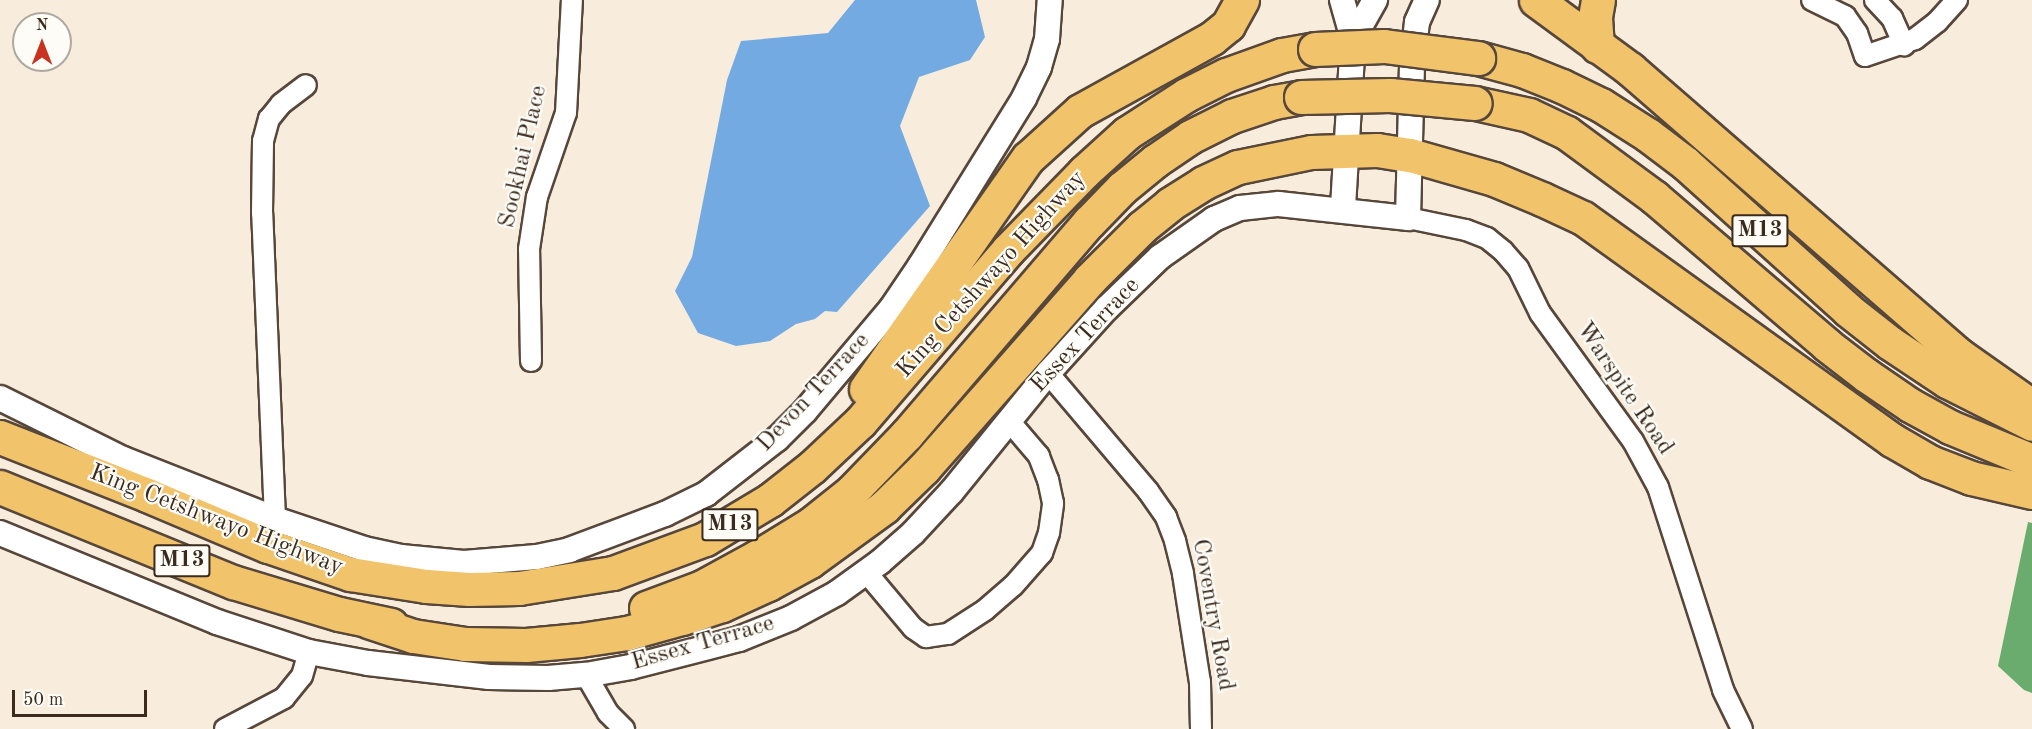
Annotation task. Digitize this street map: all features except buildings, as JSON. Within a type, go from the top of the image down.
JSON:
[{"type":"highway","points":[[812,467],[1028,158],[1080,111],[1212,38],[1228,25],[1242,0]]},
{"type":"highway","points":[[1536,0],[1630,69],[1959,356],[1988,378],[2032,405]]},
{"type":"highway","points":[[1597,46],[1595,16],[1598,0]]},
{"type":"highway","name":"King Cetshwayo Highway","points":[[0,437],[268,546],[321,564],[385,580],[469,588],[519,588],[565,583],[613,573],[705,539],[742,518],[812,467],[860,423],[1008,250],[1084,172],[1127,133],[1166,106],[1226,75],[1282,55],[1315,48],[1384,46],[1478,58],[1522,70],[1601,105],[1648,135],[1685,163],[1848,310],[1890,343],[1947,381],[2032,424]]},
{"type":"highway","name":"King Cetshwayo Highway","points":[[0,487],[233,582],[368,621],[432,631],[487,633],[547,629],[641,609],[702,587],[757,557],[811,524],[851,492],[907,434],[1052,262],[1122,188],[1155,161],[1201,132],[1250,110],[1301,97],[1390,95],[1475,103],[1529,115],[1567,134],[1654,197],[1827,345],[1866,375],[1910,405],[1950,427],[2032,461]]},
{"type":"highway","points":[[368,621],[413,636],[465,644],[526,645],[627,633],[682,618],[768,584],[810,561],[884,507],[924,468],[1089,280],[1142,226],[1170,204],[1203,183],[1238,167],[1283,156],[1346,150],[1377,150],[1410,155],[1494,179],[1583,218],[1892,440],[1930,462],[1971,478],[2032,492]]},
{"type":"street","name":"Sookhai Place","points":[[531,361],[529,249],[537,197],[566,113],[572,0]]},
{"type":"street","name":"Devon Terrace","points":[[0,398],[123,459],[274,519],[364,549],[401,556],[464,563],[498,562],[569,550],[665,514],[706,494],[769,445],[805,411],[897,300],[1029,87],[1039,67],[1047,39],[1050,0]]},
{"type":"street","points":[[1342,0],[1353,39],[1343,209]]},
{"type":"street","points":[[1353,39],[1375,0]]},
{"type":"street","points":[[1408,218],[1412,63],[1417,22],[1427,0]]},
{"type":"street","points":[[1812,0],[1827,5],[1845,16],[1857,33],[1865,56],[1904,45],[1937,22],[1957,0]]},
{"type":"street","points":[[1875,0],[1892,18],[1904,45]]},
{"type":"street","points":[[274,519],[262,213],[263,141],[269,119],[281,104],[306,85]]},
{"type":"street","name":"Essex Terrace","points":[[0,533],[217,622],[309,652],[368,663],[523,679],[586,675],[686,654],[739,639],[791,618],[837,593],[866,572],[913,533],[952,491],[1048,373],[1107,308],[1160,257],[1214,219],[1251,206],[1279,204],[1343,209],[1408,218]]},
{"type":"street","name":"Warspite Road","points":[[1408,218],[1466,230],[1487,238],[1503,251],[1518,268],[1540,313],[1633,441],[1658,487],[1723,690],[1742,729]]},
{"type":"street","name":"Coventry Road","points":[[1048,373],[1148,491],[1169,525],[1183,574],[1200,682],[1201,729]]},
{"type":"street","points":[[866,572],[913,628],[926,637],[948,634],[985,610],[1014,586],[1042,553],[1049,534],[1053,503],[1039,456],[1009,421]]},
{"type":"street","points":[[225,729],[290,693],[302,676],[309,652]]},
{"type":"street","points":[[586,675],[608,713],[624,729]]},
{"type":"green space","points":[[2028,522],[2032,523],[2032,693],[2024,690],[1998,666]]},
{"type":"water","points":[[855,0],[976,0],[985,37],[970,60],[919,77],[900,126],[930,206],[837,312],[825,311],[815,319],[796,324],[770,341],[736,346],[698,333],[675,291],[692,257],[727,80],[741,41],[828,33]]}]
